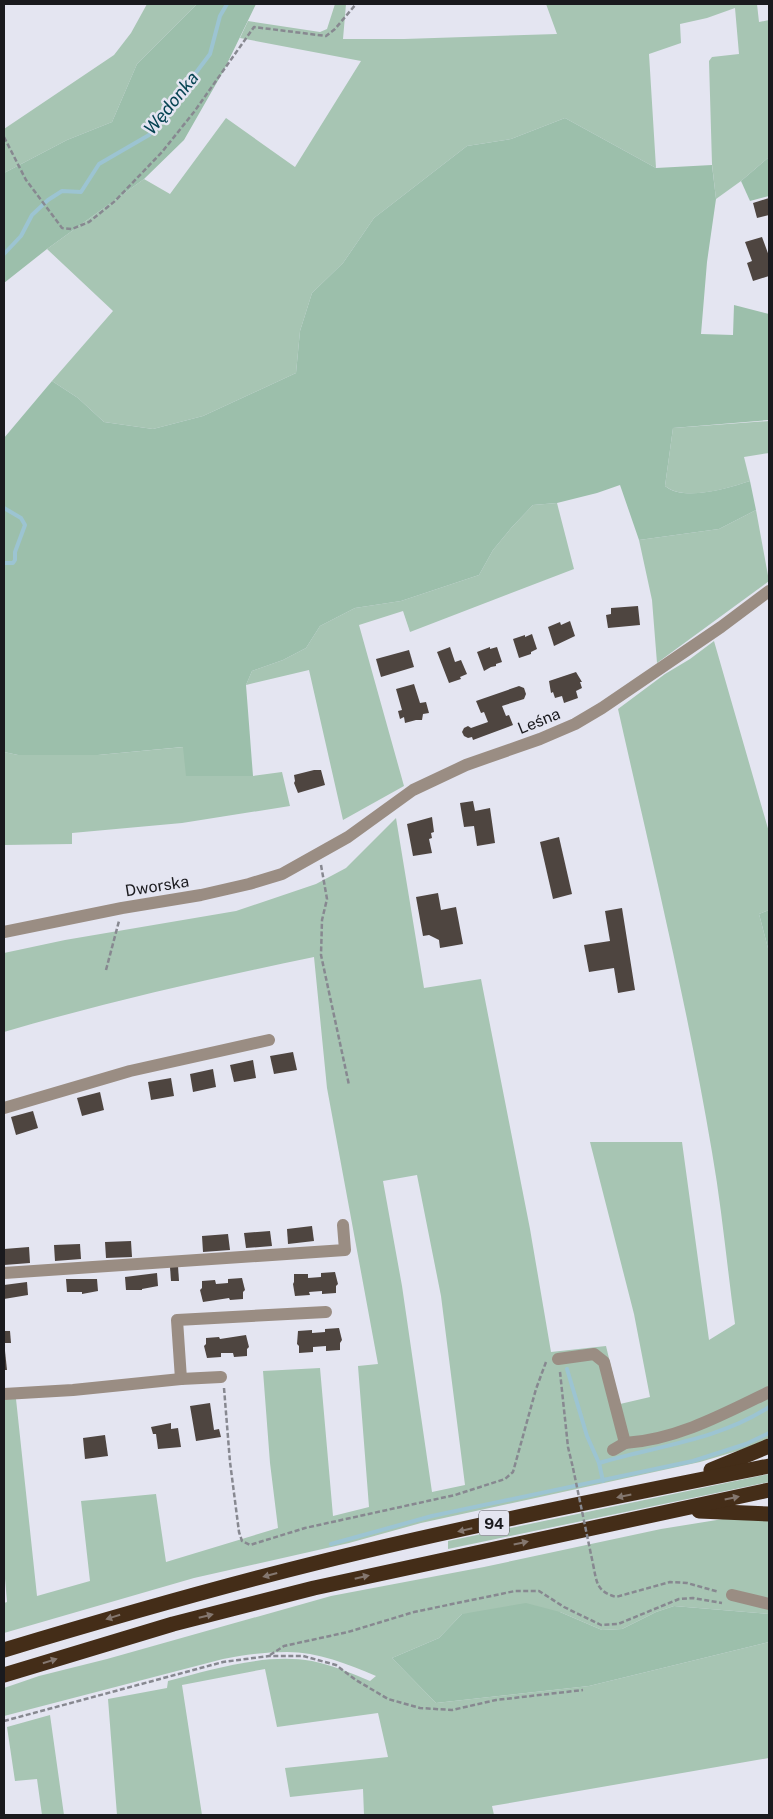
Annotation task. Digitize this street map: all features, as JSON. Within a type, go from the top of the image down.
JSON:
[{"type":"highway","name":"94","points":[[4,1650],[142,1608],[317,1563],[672,1486],[769,1446]]},
{"type":"highway","points":[[672,1486],[769,1466]]},
{"type":"highway","name":"94","points":[[4,1675],[173,1624],[314,1588],[769,1490]]},
{"type":"highway","points":[[668,1511],[736,1511],[769,1514]]},
{"type":"street","name":"Leśna","points":[[315,856],[348,837],[412,790],[466,765],[540,740],[575,724],[602,708],[721,627],[769,591]]},
{"type":"street","name":"Dworska","points":[[4,932],[122,908],[201,895],[249,884],[282,874],[315,856]]},
{"type":"street","points":[[4,1108],[130,1071],[270,1040]]},
{"type":"street","points":[[4,1273],[346,1250],[343,1225]]},
{"type":"street","points":[[181,1379],[178,1320],[326,1312]]},
{"type":"street","points":[[558,1359],[594,1354],[604,1362],[625,1443]]},
{"type":"street","points":[[4,1394],[222,1377]]},
{"type":"street","points":[[613,1450],[625,1443],[644,1442],[682,1430],[719,1416],[769,1392]]},
{"type":"street","points":[[730,1600],[769,1604]]},
{"type":"path","points":[[4,137],[26,180],[39,198],[62,228],[72,229],[89,222],[115,201],[162,152],[189,118],[254,27],[326,36],[335,30],[356,4]]},
{"type":"path","points":[[315,856],[327,898],[322,920],[321,955],[349,1085]]},
{"type":"path","points":[[106,970],[122,908]]},
{"type":"path","points":[[222,1377],[239,1532],[242,1541],[250,1545],[305,1528],[455,1494],[505,1479],[513,1472],[536,1389],[546,1362],[558,1359],[568,1447],[597,1584],[601,1590],[616,1597],[670,1582],[678,1582],[730,1600]]},
{"type":"path","points":[[269,1656],[284,1646],[348,1632],[414,1612],[514,1592],[539,1590],[564,1607],[602,1625],[618,1624],[679,1599],[730,1600]]},
{"type":"path","points":[[4,1722],[223,1662],[269,1656],[303,1656],[336,1665],[356,1680],[388,1699],[420,1708],[452,1710],[496,1700],[583,1690]]},
{"type":"green space","points":[[147,4],[197,4],[137,64],[112,122],[67,140],[4,173],[4,129],[114,55],[131,33]]},
{"type":"green space","points":[[197,4],[256,4],[224,70],[184,140],[144,179],[47,249],[4,283],[4,173],[67,140],[112,122],[137,64]]},
{"type":"green space","points":[[335,4],[346,4],[343,39],[404,39],[557,34],[546,4],[757,4],[759,22],[769,20],[769,157],[716,199],[712,164],[709,61],[712,57],[739,54],[735,8],[707,18],[680,24],[681,43],[649,54],[656,168],[565,118],[511,139],[467,146],[374,218],[343,263],[312,293],[300,331],[296,373],[203,416],[153,429],[104,422],[78,398],[52,381],[113,311],[47,249],[144,179],[170,194],[226,118],[295,167],[361,61],[240,38],[248,21],[320,32],[327,29]]},
{"type":"green space","points":[[565,118],[656,168],[712,165],[716,199],[707,262],[701,334],[733,335],[734,305],[769,314],[769,420],[673,428],[665,486],[673,491],[694,493],[718,490],[750,481],[756,510],[719,529],[639,540],[620,485],[557,503],[533,505],[493,550],[479,575],[401,601],[355,608],[320,626],[306,648],[283,660],[252,671],[246,685],[253,776],[186,776],[183,747],[98,755],[18,755],[4,752],[4,438],[52,381],[78,398],[104,422],[153,429],[203,416],[296,373],[300,331],[312,293],[343,263],[374,218],[467,146],[511,139]]},
{"type":"green space","points":[[769,157],[769,196],[750,201],[741,181]]},
{"type":"green space","points":[[769,421],[769,453],[744,457],[750,481],[719,490],[695,493],[673,491],[665,486],[673,428]]},
{"type":"green space","points":[[557,503],[574,569],[410,632],[403,611],[359,625],[404,786],[343,820],[309,670],[246,685],[252,671],[283,660],[306,648],[320,626],[355,608],[401,601],[479,575],[493,550],[533,505]]},
{"type":"green space","points":[[756,510],[769,581],[657,663],[652,600],[639,540],[719,529]]},
{"type":"green space","points":[[714,641],[769,832],[769,910],[759,914],[769,952],[769,1438],[744,1449],[700,1462],[421,1523],[349,1543],[194,1578],[4,1633],[4,1603],[7,1602],[4,1567],[4,1399],[16,1399],[37,1596],[90,1581],[81,1501],[156,1494],[166,1562],[278,1528],[270,1463],[263,1371],[320,1368],[333,1516],[369,1507],[358,1366],[378,1364],[327,1088],[314,957],[158,992],[4,1032],[4,953],[65,940],[236,911],[316,884],[346,868],[396,818],[424,988],[481,979],[530,1229],[551,1352],[606,1346],[620,1404],[650,1397],[634,1314],[590,1142],[682,1142],[709,1340],[735,1324],[719,1195],[702,1096],[668,930],[618,709],[665,674],[690,659]],"holes":[[[417,1175],[441,1296],[465,1485],[432,1492],[402,1286],[383,1181]]]},
{"type":"green space","points":[[184,747],[253,776],[282,772],[290,806],[182,823],[72,833],[72,844],[4,845],[4,752],[18,755],[98,755]]},
{"type":"green space","points":[[769,910],[769,952],[759,914]]},
{"type":"green space","points":[[769,1474],[769,1482],[448,1549],[448,1541]]},
{"type":"green space","points":[[723,1519],[769,1521],[769,1614],[674,1606],[656,1612],[622,1629],[602,1630],[560,1612],[462,1614],[439,1638],[392,1658],[436,1703],[589,1686],[769,1642],[769,1758],[492,1806],[494,1815],[364,1815],[363,1789],[290,1797],[285,1768],[388,1757],[378,1713],[277,1727],[265,1669],[182,1685],[202,1815],[117,1815],[108,1699],[167,1688],[168,1681],[221,1667],[276,1659],[312,1661],[370,1681],[376,1676],[344,1663],[310,1654],[287,1652],[255,1654],[223,1659],[4,1716],[4,1688],[39,1676],[107,1659],[331,1596],[484,1567],[661,1529]]},
{"type":"green space","points":[[526,1603],[560,1612],[602,1630],[622,1629],[656,1612],[674,1606],[769,1614],[769,1642],[589,1686],[436,1703],[392,1658],[439,1638],[462,1614]]},
{"type":"green space","points":[[50,1715],[64,1815],[42,1815],[37,1779],[15,1781],[7,1727]]},
{"type":"building","points":[[769,198],[769,215],[757,218],[753,203]]},
{"type":"building","points":[[762,237],[769,256],[769,276],[753,281],[747,263],[752,261],[745,242]]},
{"type":"building","points":[[638,606],[640,625],[608,628],[606,615],[611,614],[611,608]]},
{"type":"building","points":[[570,621],[575,636],[554,646],[548,627],[560,622],[561,625]]},
{"type":"building","points":[[532,634],[537,649],[531,652],[531,654],[519,658],[513,639]]},
{"type":"building","points":[[450,647],[455,662],[461,660],[467,674],[460,677],[461,679],[449,683],[437,652]]},
{"type":"building","points":[[490,647],[490,649],[497,647],[502,662],[484,671],[477,652]]},
{"type":"building","points":[[409,650],[414,667],[381,677],[376,659]]},
{"type":"building","points":[[576,672],[582,682],[580,682],[582,688],[576,691],[578,698],[564,703],[562,696],[555,698],[553,692],[551,693],[549,681]]},
{"type":"building","points":[[414,684],[420,703],[426,702],[429,713],[423,714],[422,720],[405,723],[404,717],[400,719],[398,711],[402,710],[396,689]]},
{"type":"building","points":[[519,686],[524,688],[526,694],[524,699],[502,706],[506,716],[509,715],[513,725],[473,740],[472,737],[464,736],[462,732],[464,728],[468,726],[471,728],[488,722],[484,712],[481,713],[476,701]]},
{"type":"building","points":[[321,770],[325,785],[298,793],[294,783],[294,775]]},
{"type":"building","points":[[473,801],[475,811],[490,808],[495,843],[477,846],[474,826],[464,827],[460,803]]},
{"type":"building","points":[[432,817],[434,832],[431,833],[432,838],[429,839],[432,853],[413,856],[407,824]]},
{"type":"building","points":[[559,837],[572,894],[553,899],[540,842]]},
{"type":"building","points":[[438,893],[441,910],[456,907],[463,944],[440,948],[439,940],[429,935],[423,936],[416,897]]},
{"type":"building","points":[[622,908],[635,990],[618,993],[614,968],[589,972],[584,945],[610,941],[605,911]]},
{"type":"building","points":[[293,1052],[297,1070],[274,1074],[270,1056]]},
{"type":"building","points":[[253,1060],[256,1078],[234,1082],[230,1065]]},
{"type":"building","points":[[213,1069],[216,1087],[193,1092],[190,1074]]},
{"type":"building","points":[[171,1078],[174,1096],[151,1100],[148,1082]]},
{"type":"building","points":[[100,1092],[104,1110],[82,1116],[77,1098]]},
{"type":"building","points":[[33,1111],[38,1128],[16,1135],[11,1117]]},
{"type":"building","points":[[312,1226],[314,1241],[288,1244],[287,1229]]},
{"type":"building","points":[[270,1231],[272,1246],[246,1248],[244,1233]]},
{"type":"building","points":[[228,1234],[230,1250],[203,1252],[202,1236]]},
{"type":"building","points":[[131,1241],[132,1257],[106,1258],[105,1242]]},
{"type":"building","points":[[80,1244],[81,1259],[55,1261],[54,1245]]},
{"type":"building","points":[[29,1247],[30,1263],[4,1265],[4,1249]]},
{"type":"building","points":[[178,1266],[179,1281],[171,1281],[170,1267]]},
{"type":"building","points":[[335,1272],[338,1284],[336,1286],[336,1293],[322,1294],[322,1291],[309,1292],[310,1295],[295,1296],[294,1274],[308,1274],[308,1278],[321,1277],[321,1273]]},
{"type":"building","points":[[157,1273],[158,1286],[142,1290],[126,1290],[125,1277]]},
{"type":"building","points":[[242,1278],[245,1290],[243,1292],[243,1299],[230,1300],[229,1298],[203,1302],[200,1290],[202,1288],[202,1281],[215,1280],[216,1284],[228,1283],[228,1279]]},
{"type":"building","points":[[66,1279],[97,1279],[98,1291],[82,1294],[82,1292],[67,1292]]},
{"type":"building","points":[[27,1282],[28,1295],[4,1299],[4,1285]]},
{"type":"building","points":[[339,1328],[342,1340],[340,1350],[326,1351],[326,1346],[313,1347],[313,1352],[299,1353],[299,1346],[297,1344],[298,1331],[312,1330],[312,1333],[325,1332],[325,1329]]},
{"type":"building","points":[[4,1331],[10,1331],[11,1343],[4,1343]]},
{"type":"building","points":[[246,1335],[249,1347],[247,1349],[247,1356],[234,1357],[233,1353],[221,1353],[221,1357],[207,1358],[204,1346],[206,1338],[219,1337],[220,1339]]},
{"type":"building","points":[[5,1351],[7,1370],[4,1370]]},
{"type":"building","points":[[210,1403],[214,1430],[219,1429],[221,1437],[196,1441],[190,1406]]},
{"type":"building","points":[[171,1423],[171,1429],[178,1428],[181,1447],[158,1449],[156,1434],[153,1434],[151,1427]]},
{"type":"building","points":[[105,1435],[108,1456],[85,1459],[83,1438]]},
{"type":"waterway","name":"Wędonka","points":[[4,254],[21,236],[32,215],[48,200],[62,191],[81,192],[99,164],[149,135],[210,54],[220,16],[227,4]]},
{"type":"waterway","name":"Wędonka","points":[[4,508],[21,518],[25,525],[15,552],[15,560],[13,563],[4,563]]},
{"type":"waterway","points":[[567,1369],[587,1436],[599,1463]]},
{"type":"waterway","points":[[603,1481],[599,1463],[708,1435],[750,1418],[769,1407]]},
{"type":"waterway","points":[[331,1544],[432,1516],[693,1461],[746,1444],[769,1433]]}]
